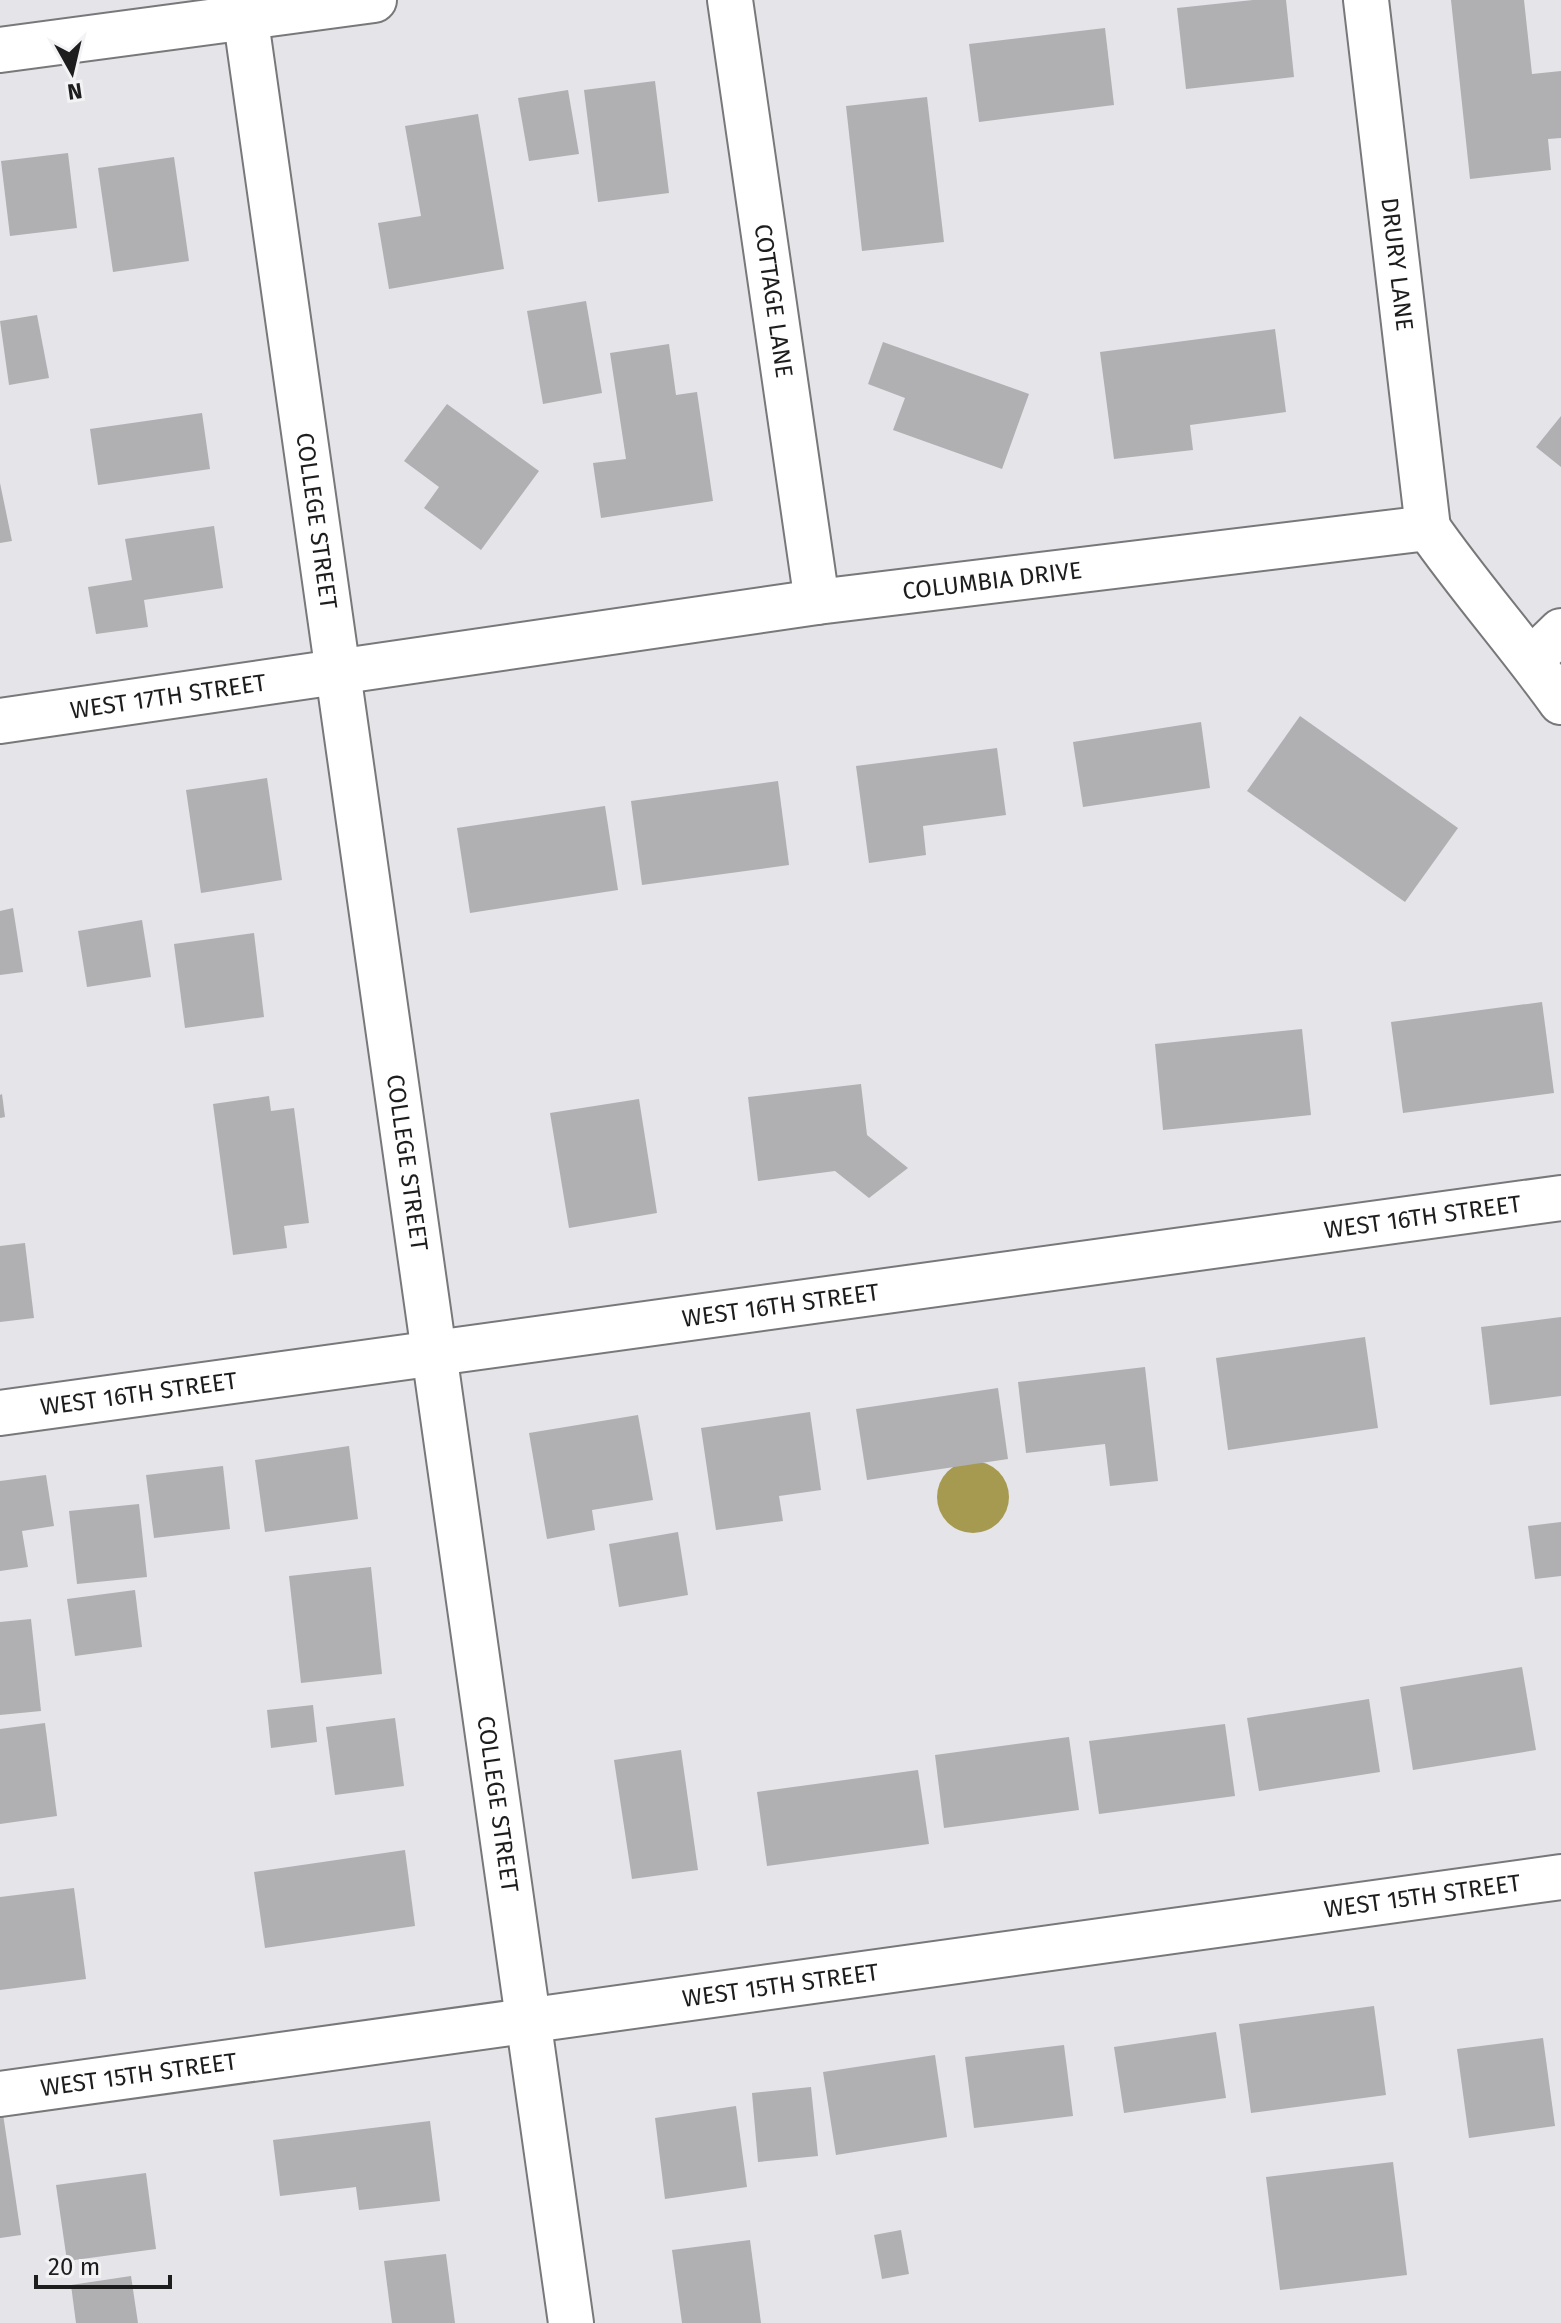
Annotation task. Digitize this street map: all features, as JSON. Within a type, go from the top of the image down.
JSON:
[{"type":"street","points":[[0,50],[245,9],[374,0]]},
{"type":"street","name":"COTTAGE LANE","points":[[730,0],[817,602]]},
{"type":"street","name":"DRURY LANE","points":[[1366,0],[1428,528]]},
{"type":"street","name":"COLLEGE STREET","points":[[245,9],[571,2323]]},
{"type":"street","points":[[1428,528],[1472,591],[1546,645],[1561,702]]},
{"type":"street","name":"COLUMBIA DRIVE","points":[[338,673],[817,602],[1428,528]]},
{"type":"street","name":"WEST 17TH STREET","points":[[0,721],[338,673]]},
{"type":"street","name":"WEST 16TH STREET","points":[[0,1413],[1561,1198]]},
{"type":"street","name":"WEST 15TH STREET","points":[[0,2094],[1561,1877]]},
{"type":"shaded area","points":[[973,1461],[993,1467],[1003,1477],[1009,1497],[1003,1517],[993,1527],[973,1533],[953,1527],[943,1517],[937,1497],[943,1477],[953,1467]]},
{"type":"building","points":[[1253,0],[1286,0],[1294,77],[1186,89],[1177,8]]},
{"type":"building","points":[[1451,0],[1524,0],[1532,74],[1561,71],[1561,138],[1548,139],[1551,170],[1470,179]]},
{"type":"building","points":[[1105,28],[1114,105],[979,122],[969,44]]},
{"type":"building","points":[[655,81],[669,193],[598,202],[584,90]]},
{"type":"building","points":[[568,90],[579,154],[529,161],[518,98]]},
{"type":"building","points":[[927,97],[944,242],[862,251],[846,106]]},
{"type":"building","points":[[478,114],[504,269],[389,289],[378,223],[421,216],[405,126]]},
{"type":"building","points":[[68,153],[77,228],[10,236],[1,161]]},
{"type":"building","points":[[174,157],[189,261],[113,272],[98,168]]},
{"type":"building","points":[[586,301],[602,393],[543,404],[527,311]]},
{"type":"building","points":[[37,315],[49,378],[9,385],[0,321]]},
{"type":"building","points":[[1275,329],[1286,412],[1190,425],[1193,450],[1114,459],[1100,352]]},
{"type":"building","points":[[883,342],[1029,394],[1002,469],[893,430],[905,398],[868,384]]},
{"type":"building","points":[[669,344],[676,395],[697,392],[713,501],[601,518],[593,463],[626,459],[610,353]]},
{"type":"building","points":[[447,404],[539,471],[481,550],[424,508],[439,487],[404,461]]},
{"type":"building","points":[[202,413],[210,469],[98,485],[90,429]]},
{"type":"building","points":[[1561,416],[1561,467],[1536,447]]},
{"type":"building","points":[[0,483],[12,541],[0,543]]},
{"type":"building","points":[[214,526],[223,588],[144,600],[148,627],[96,634],[88,587],[132,580],[125,539]]},
{"type":"building","points":[[1300,716],[1458,828],[1405,902],[1247,791]]},
{"type":"building","points":[[1201,722],[1210,788],[1083,807],[1073,742]]},
{"type":"building","points":[[997,748],[1006,815],[923,826],[926,855],[869,863],[856,766]]},
{"type":"building","points":[[267,778],[282,880],[201,893],[186,790]]},
{"type":"building","points":[[778,781],[789,865],[642,885],[631,801]]},
{"type":"building","points":[[605,806],[618,890],[470,913],[457,828]]},
{"type":"building","points":[[13,908],[23,972],[0,975],[0,911]]},
{"type":"building","points":[[142,920],[151,977],[87,987],[78,931]]},
{"type":"building","points":[[254,933],[264,1017],[185,1028],[174,944]]},
{"type":"building","points":[[1542,1002],[1554,1093],[1403,1113],[1391,1022]]},
{"type":"building","points":[[1302,1029],[1311,1115],[1163,1130],[1155,1044]]},
{"type":"building","points":[[861,1084],[867,1135],[908,1168],[869,1198],[835,1171],[758,1181],[748,1097]]},
{"type":"building","points":[[0,1095],[5,1117],[0,1118]]},
{"type":"building","points":[[269,1096],[271,1111],[294,1108],[309,1223],[284,1226],[287,1248],[233,1255],[213,1104]]},
{"type":"building","points":[[639,1099],[657,1213],[569,1228],[550,1113]]},
{"type":"building","points":[[25,1243],[34,1318],[0,1322],[0,1246]]},
{"type":"building","points":[[1561,1317],[1561,1396],[1490,1405],[1481,1327]]},
{"type":"building","points":[[1365,1337],[1378,1428],[1228,1450],[1216,1358]]},
{"type":"building","points":[[1145,1367],[1158,1481],[1110,1486],[1105,1444],[1026,1453],[1018,1382]]},
{"type":"building","points":[[998,1388],[1008,1459],[867,1480],[856,1409]]},
{"type":"building","points":[[810,1412],[821,1490],[779,1496],[783,1521],[716,1530],[701,1428]]},
{"type":"building","points":[[638,1415],[653,1500],[592,1510],[595,1530],[547,1539],[529,1433]]},
{"type":"building","points":[[349,1446],[358,1519],[265,1532],[255,1460]]},
{"type":"building","points":[[223,1466],[230,1529],[154,1538],[146,1475]]},
{"type":"building","points":[[46,1475],[54,1526],[22,1531],[28,1567],[0,1571],[0,1481]]},
{"type":"building","points":[[139,1504],[147,1577],[77,1584],[69,1511]]},
{"type":"building","points":[[1561,1522],[1561,1576],[1535,1579],[1528,1526]]},
{"type":"building","points":[[678,1532],[688,1595],[619,1607],[609,1544]]},
{"type":"building","points":[[371,1567],[382,1674],[301,1683],[289,1576]]},
{"type":"building","points":[[135,1590],[142,1647],[75,1656],[67,1599]]},
{"type":"building","points":[[31,1619],[41,1711],[0,1715],[0,1622]]},
{"type":"building","points":[[1522,1667],[1536,1750],[1413,1770],[1400,1687]]},
{"type":"building","points":[[1369,1699],[1380,1772],[1259,1791],[1247,1718]]},
{"type":"building","points":[[313,1705],[317,1742],[271,1748],[267,1710]]},
{"type":"building","points":[[395,1718],[404,1786],[335,1795],[326,1727]]},
{"type":"building","points":[[45,1723],[57,1816],[0,1824],[0,1729]]},
{"type":"building","points":[[1225,1724],[1235,1796],[1099,1814],[1089,1741]]},
{"type":"building","points":[[1069,1737],[1079,1810],[944,1828],[935,1755]]},
{"type":"building","points":[[681,1750],[698,1870],[632,1879],[614,1760]]},
{"type":"building","points":[[918,1770],[929,1844],[767,1866],[757,1792]]},
{"type":"building","points":[[405,1850],[415,1926],[265,1948],[254,1872]]},
{"type":"building","points":[[74,1888],[86,1979],[0,1990],[0,1897]]},
{"type":"building","points":[[1374,2006],[1386,2095],[1251,2113],[1239,2024]]},
{"type":"building","points":[[1216,2032],[1226,2098],[1124,2113],[1114,2047]]},
{"type":"building","points":[[1543,2038],[1555,2126],[1469,2138],[1457,2049]]},
{"type":"building","points":[[1064,2045],[1073,2116],[974,2128],[965,2057]]},
{"type":"building","points":[[935,2055],[947,2137],[836,2155],[823,2072]]},
{"type":"building","points":[[811,2087],[818,2156],[758,2162],[752,2093]]},
{"type":"building","points":[[736,2106],[747,2187],[665,2199],[655,2118]]},
{"type":"building","points":[[0,2114],[3,2114],[21,2235],[0,2238]]},
{"type":"building","points":[[430,2121],[440,2201],[359,2210],[356,2187],[280,2196],[273,2140]]},
{"type":"building","points":[[1393,2162],[1407,2275],[1280,2290],[1266,2177]]},
{"type":"building","points":[[146,2173],[156,2249],[67,2261],[56,2185]]},
{"type":"building","points":[[901,2230],[909,2274],[882,2279],[874,2235]]},
{"type":"building","points":[[750,2240],[761,2323],[682,2323],[672,2250]]},
{"type":"building","points":[[446,2254],[455,2323],[392,2323],[384,2261]]},
{"type":"building","points":[[131,2276],[138,2323],[76,2323],[71,2285]]}]
